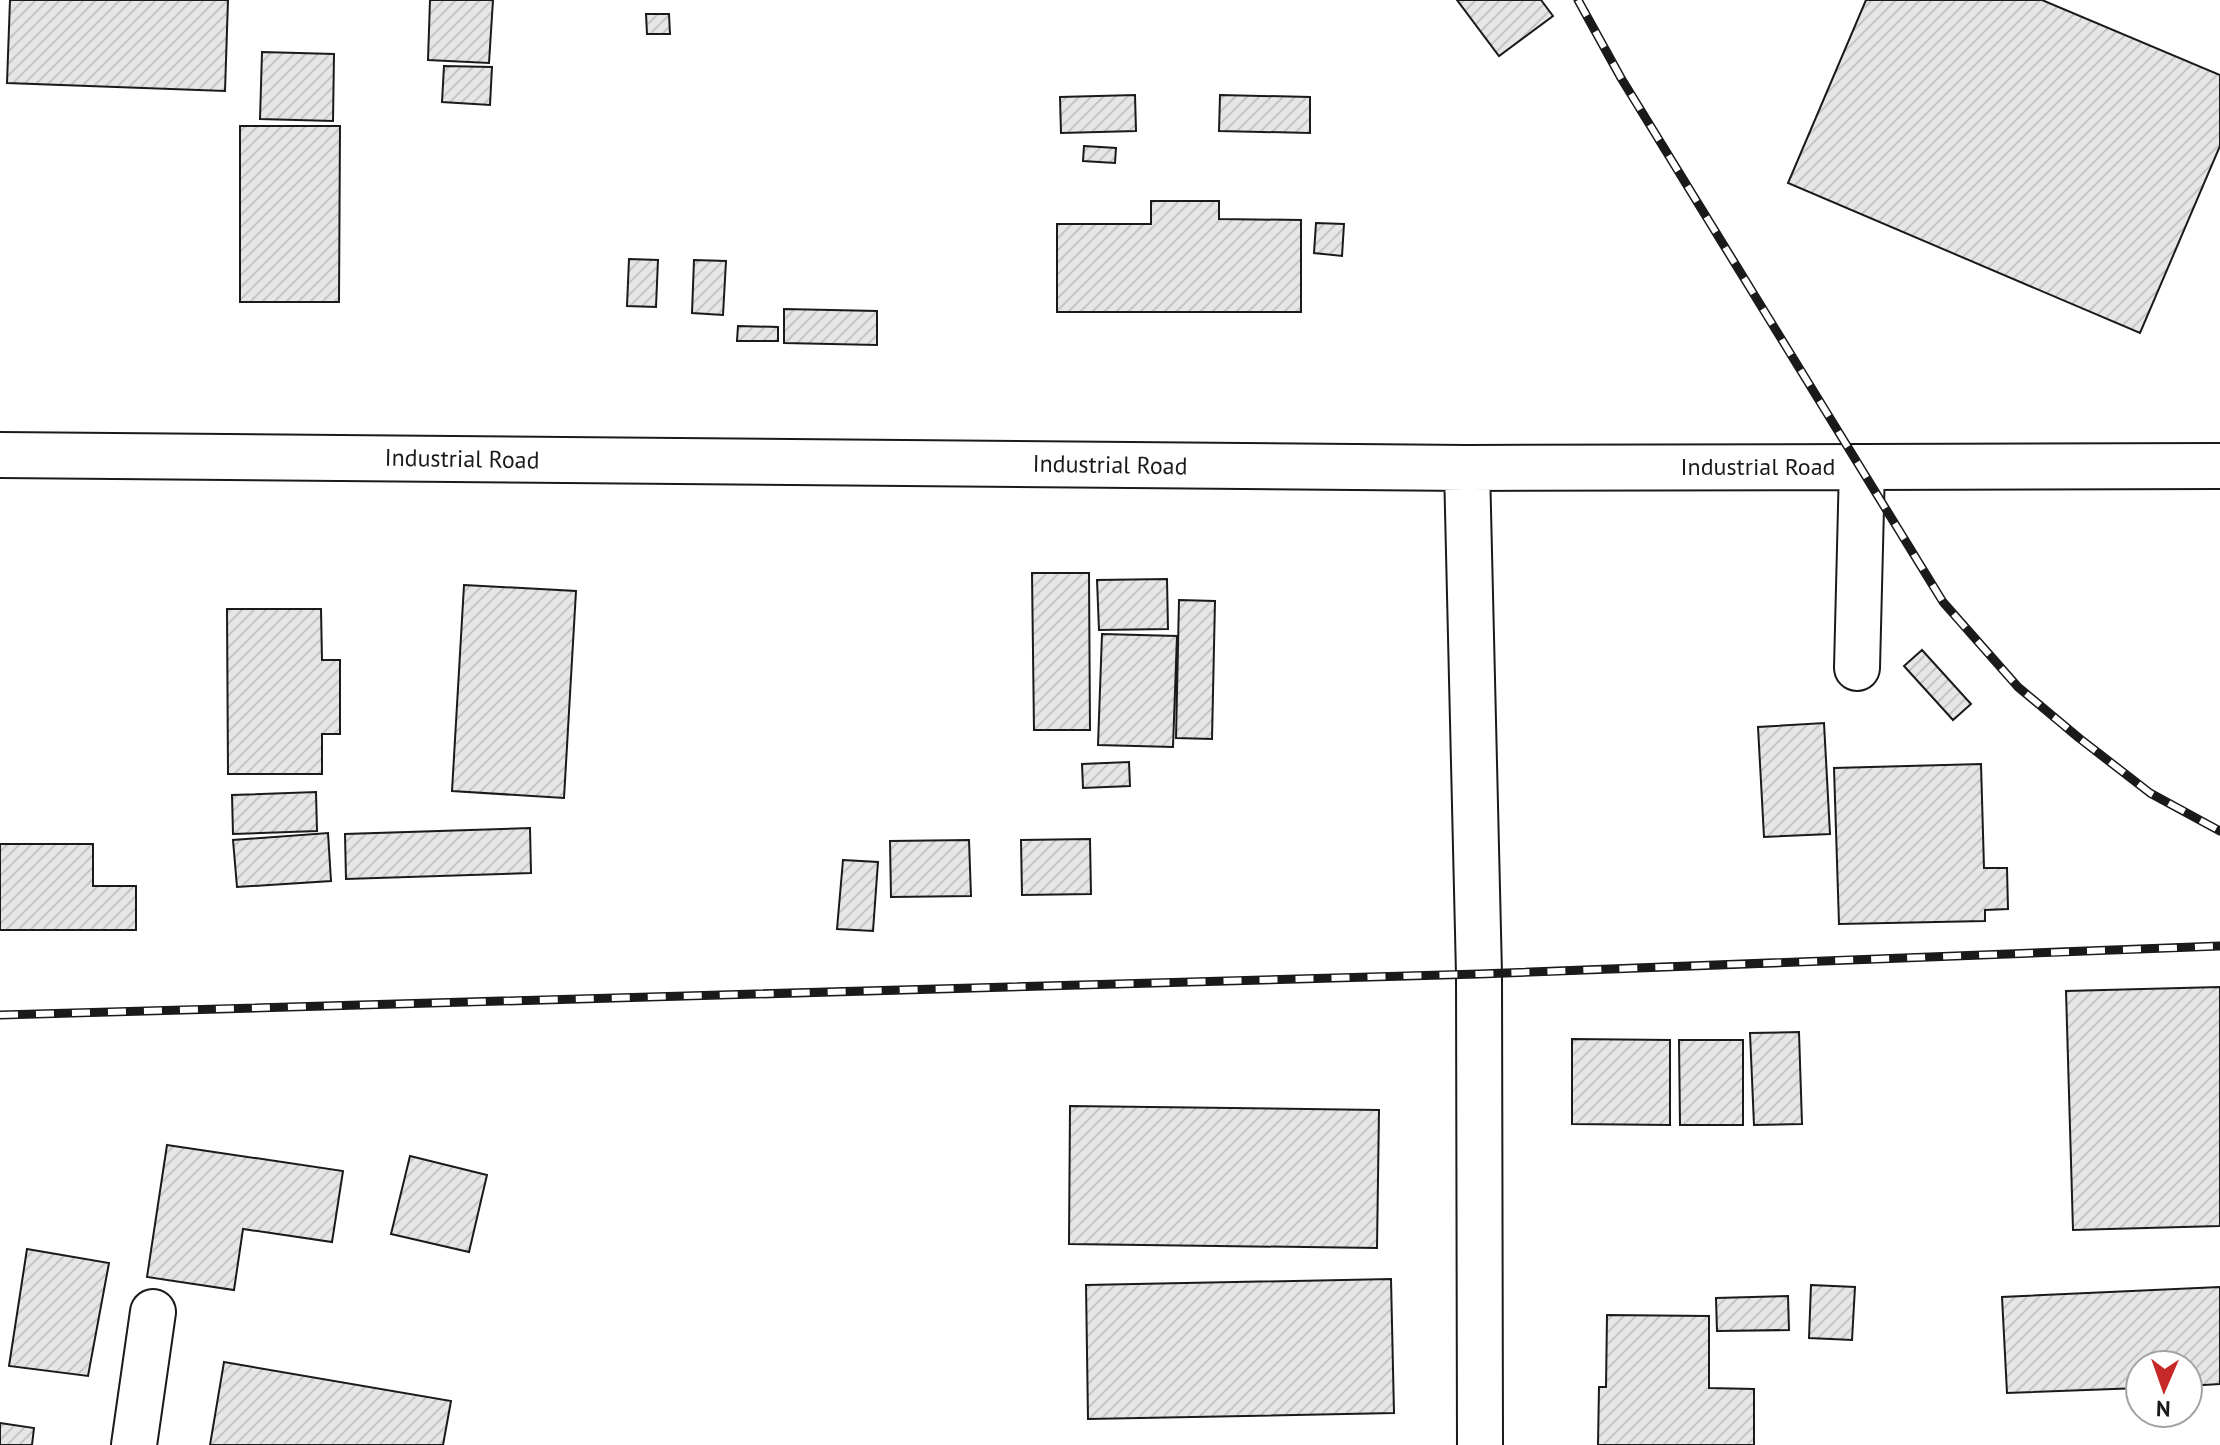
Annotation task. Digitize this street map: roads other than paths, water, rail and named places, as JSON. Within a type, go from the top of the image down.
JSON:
[{"type":"street","name":"Industrial Road","points":[[0,455],[1467,468],[2220,466]]},
{"type":"street","points":[[1857,668],[1862,467]]},
{"type":"street","points":[[1467,468],[1479,974],[1480,1445]]},
{"type":"street","points":[[134,1445],[153,1312]]},
{"type":"railway","points":[[1578,0],[1621,78],[1943,602],[2018,687],[2079,738],[2150,793],[2220,831]]},
{"type":"railway","points":[[0,1015],[1479,974],[2220,946]]}]
